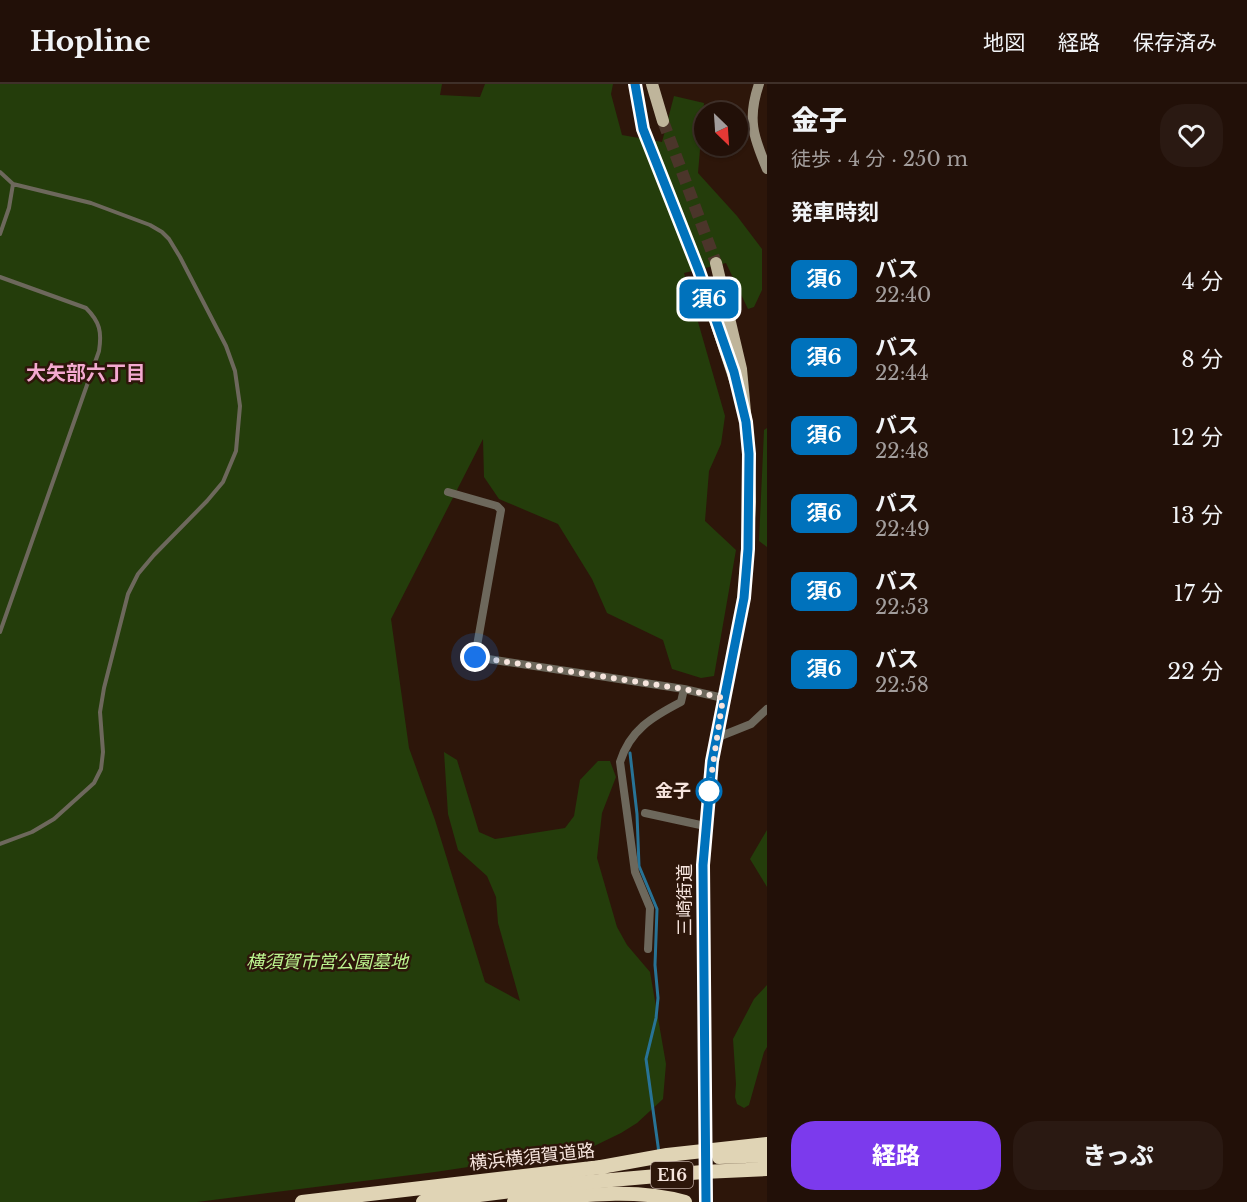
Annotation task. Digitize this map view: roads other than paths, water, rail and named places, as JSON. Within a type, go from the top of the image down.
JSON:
[{"type":"highway","points":[[601,1167],[667,1155],[767,1144]]},
{"type":"highway","name":"横浜横須賀道路","points":[[302,1202],[601,1167],[700,1158],[767,1155]]},
{"type":"highway","name":"横浜横須賀道路","points":[[423,1202],[578,1190],[703,1172],[767,1169]]},
{"type":"highway","points":[[514,1202],[578,1190],[661,1196],[685,1202]]},
{"type":"main road","points":[[635,84],[643,129]]},
{"type":"main road","points":[[652,84],[663,121]]},
{"type":"main road","name":"三崎街道","points":[[706,1202],[703,865],[705,826],[716,738],[744,598],[748,549],[749,454],[741,369],[716,263]]},
{"type":"main road","name":"三崎街道","points":[[699,271],[734,372],[746,422]]},
{"type":"street","points":[[759,84],[753,101],[751,126],[754,140],[767,169]]},
{"type":"street","points":[[448,492],[497,506],[501,510],[475,657],[684,689],[723,698]]},
{"type":"street","points":[[648,949],[650,908],[634,872],[620,762],[625,746],[640,727],[661,712],[681,702],[684,689]]},
{"type":"street","points":[[716,738],[751,724],[767,709]]},
{"type":"street","points":[[645,813],[705,826]]},
{"type":"lane","points":[[0,172],[13,184],[91,203],[150,225],[162,232],[180,258],[226,346],[236,371],[240,406],[236,451],[223,482],[154,555],[138,574],[128,594],[104,688],[100,712],[103,752],[101,769],[94,783],[54,819],[32,832],[0,844]]},
{"type":"lane","points":[[0,234],[9,208],[13,184]]},
{"type":"lane","points":[[0,277],[86,308],[96,318],[101,329],[101,338],[99,351],[0,632]]},
{"type":"waterway","points":[[630,753],[637,814],[639,866],[657,909],[655,965],[658,998],[656,1018],[646,1059],[659,1153]]},
{"type":"tunnel","points":[[663,121],[716,263]]},
{"type":"tunnel","points":[[643,129],[699,271]]},
{"type":"place","name":"金子","points":[[709,791]]},
{"type":"district","name":"大矢部六丁目","points":[[86,373]]},
{"type":"park label","name":"横須賀市営公園墓地","points":[[327,962]]}]
